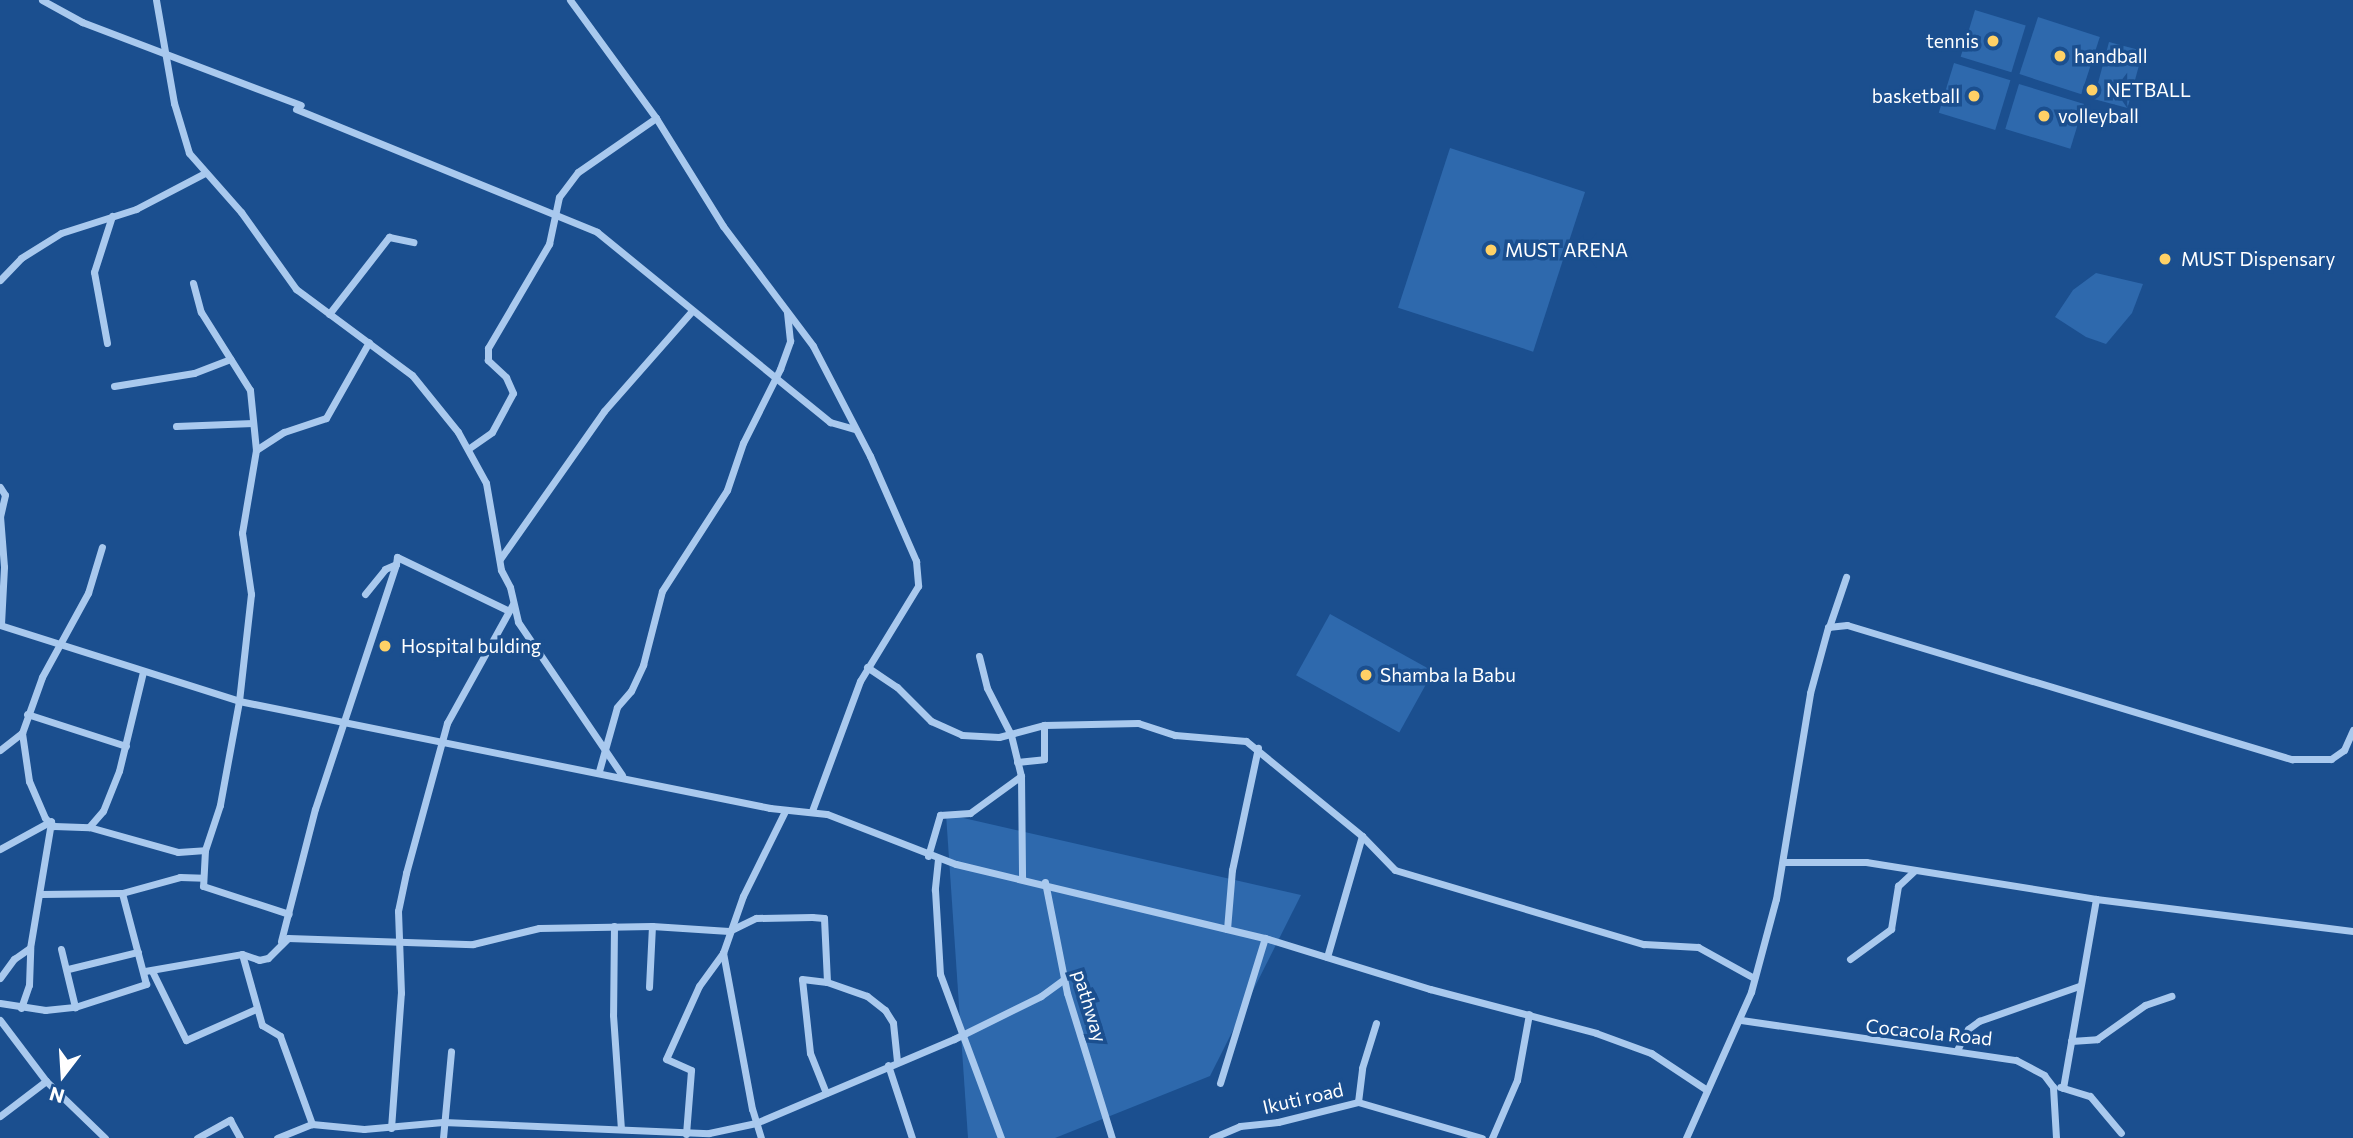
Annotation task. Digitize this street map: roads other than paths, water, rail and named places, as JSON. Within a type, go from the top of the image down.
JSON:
[{"type":"street","points":[[42,0],[82,22],[166,50],[211,74],[299,107],[597,232],[835,426],[855,429]]},
{"type":"street","points":[[156,0],[183,141],[205,173],[241,212],[288,280],[328,314],[369,342],[419,382],[468,449],[491,500],[499,559],[529,642],[623,776]]},
{"type":"street","points":[[570,0],[656,118],[723,226],[787,308],[822,362],[920,574],[918,586],[867,667],[812,811]]},
{"type":"street","points":[[468,449],[492,432],[513,393],[486,354],[516,294],[549,244],[559,197],[578,172],[656,118]]},
{"type":"street","points":[[0,280],[48,240],[145,205],[205,173]]},
{"type":"street","points":[[107,343],[94,272],[112,216]]},
{"type":"street","points":[[328,314],[389,237],[413,242]]},
{"type":"street","points":[[192,283],[201,312],[250,390],[256,450],[242,533],[251,594],[239,701],[220,805],[205,850],[203,878],[206,889],[289,914]]},
{"type":"street","points":[[599,771],[617,707],[631,691],[643,665],[662,591],[727,490],[738,454],[776,378],[790,341],[787,308]]},
{"type":"street","points":[[499,559],[604,411],[692,311]]},
{"type":"street","points":[[256,450],[284,432],[326,418],[369,342]]},
{"type":"street","points":[[114,386],[194,373],[230,359]]},
{"type":"street","points":[[176,426],[253,423]]},
{"type":"street","points":[[0,487],[5,495],[0,516],[4,567],[0,625],[64,642],[143,672],[239,701],[347,720],[785,811],[812,811],[938,859],[1045,882],[1179,920],[1265,938],[1642,1049],[1707,1090]]},
{"type":"street","points":[[102,547],[88,593],[64,642],[42,677],[27,714],[22,733],[29,781],[45,818],[54,826],[89,827],[178,852],[205,850]]},
{"type":"street","points":[[148,971],[242,954],[268,958],[281,942],[315,809],[347,720],[397,557],[509,611]]},
{"type":"street","points":[[365,594],[385,569],[396,564]]},
{"type":"street","points":[[1686,1138],[1741,1020],[1754,978],[1784,862],[1810,693],[1828,627],[1846,577]]},
{"type":"street","points":[[391,1128],[400,1047],[402,941],[399,902],[441,740],[457,701],[513,603]]},
{"type":"street","points":[[1828,627],[1835,624],[1866,630],[2292,759],[2331,759],[2344,750],[2353,730]]},
{"type":"street","points":[[979,656],[987,688],[1011,735],[1021,776],[1022,878]]},
{"type":"street","points":[[867,667],[897,687],[939,726],[962,735],[1011,735],[1044,726],[1138,723],[1175,735],[1241,740],[1258,748],[1362,836],[1381,861],[1409,876],[1644,944],[1698,947],[1754,978]]},
{"type":"street","points":[[89,827],[106,806],[126,746],[143,672]]},
{"type":"street","points":[[27,714],[126,746]]},
{"type":"street","points":[[1017,762],[1044,759],[1044,726]]},
{"type":"street","points":[[0,750],[22,733]]},
{"type":"street","points":[[1227,929],[1232,870],[1258,748]]},
{"type":"street","points":[[928,856],[940,815],[970,813],[1021,776]]},
{"type":"street","points":[[686,1134],[691,1070],[666,1059],[699,986],[723,953],[729,931],[785,811]]},
{"type":"street","points":[[0,849],[51,821]]},
{"type":"street","points":[[20,1008],[29,985],[30,948],[51,821]]},
{"type":"street","points":[[1327,957],[1362,836]]},
{"type":"street","points":[[938,859],[935,890],[940,974],[964,1032],[1001,1138]]},
{"type":"street","points":[[1784,862],[1839,859],[2096,899],[2353,931]]},
{"type":"street","points":[[1850,959],[1891,929],[1898,886],[1914,871]]},
{"type":"street","points":[[41,894],[122,893],[180,877],[203,878]]},
{"type":"street","name":"pathway","points":[[1045,882],[1064,979],[1112,1138]]},
{"type":"street","points":[[122,893],[138,952],[186,1040],[256,1009]]},
{"type":"street","points":[[2063,1088],[2096,899]]},
{"type":"street","points":[[281,942],[295,937],[473,944],[539,928],[652,926],[729,931],[756,918],[824,918],[827,982]]},
{"type":"street","points":[[614,926],[614,1026],[621,1128]]},
{"type":"street","points":[[649,988],[652,926]]},
{"type":"street","points":[[1220,1083],[1265,938]]},
{"type":"street","points":[[0,978],[14,958],[30,948]]},
{"type":"street","points":[[61,949],[68,969],[75,1007]]},
{"type":"street","points":[[68,969],[138,952]]},
{"type":"street","points":[[723,953],[761,1138]]},
{"type":"street","points":[[242,954],[262,1025],[280,1036],[312,1124]]},
{"type":"street","points":[[0,1003],[20,1008],[75,1007],[146,984],[148,971]]},
{"type":"street","points":[[826,1093],[810,1053],[802,979],[827,982],[867,996],[885,1010],[893,1023],[897,1060]]},
{"type":"street","points":[[277,1138],[312,1124],[364,1129],[443,1122],[621,1128],[649,1135],[709,1135],[756,1123],[826,1093],[1041,996],[1064,979]]},
{"type":"street","points":[[1957,1050],[1968,1029],[1979,1021],[2079,986]]},
{"type":"street","points":[[2071,1041],[2097,1039],[2145,1005],[2171,996]]},
{"type":"street","points":[[1492,1138],[1517,1080],[1529,1014]]},
{"type":"street","points":[[0,1020],[46,1081],[105,1138]]},
{"type":"street","name":"Cocacola Road","points":[[1741,1020],[2016,1060],[2044,1076],[2053,1087]]},
{"type":"street","points":[[1359,1102],[1362,1068],[1376,1023]]},
{"type":"street","points":[[443,1138],[450,1051]]},
{"type":"street","points":[[888,1065],[912,1138]]},
{"type":"street","points":[[0,1116],[46,1081]]},
{"type":"street","points":[[2056,1138],[2053,1087],[2090,1096],[2121,1133]]},
{"type":"street","name":"Ikuti road","points":[[1212,1138],[1240,1126],[1278,1122],[1359,1102],[1482,1138]]},
{"type":"street","points":[[197,1138],[230,1120],[240,1138]]},
{"type":"street","points":[[364,1129],[364,1138]]},
{"type":"place","name":"tennis","points":[[1993,41]]},
{"type":"place","name":"handball","points":[[2060,56]]},
{"type":"place","name":"NETBALL","points":[[2092,90]]},
{"type":"place","name":"basketball","points":[[1974,96]]},
{"type":"place","name":"volleyball","points":[[2044,116]]},
{"type":"place","name":"MUST ARENA","points":[[1491,250]]},
{"type":"place","name":"MUST Dispensary","points":[[2165,259]]},
{"type":"place","name":"Hospital bulding","points":[[385,646]]},
{"type":"place","name":"Shamba la Babu","points":[[1366,675]]}]
